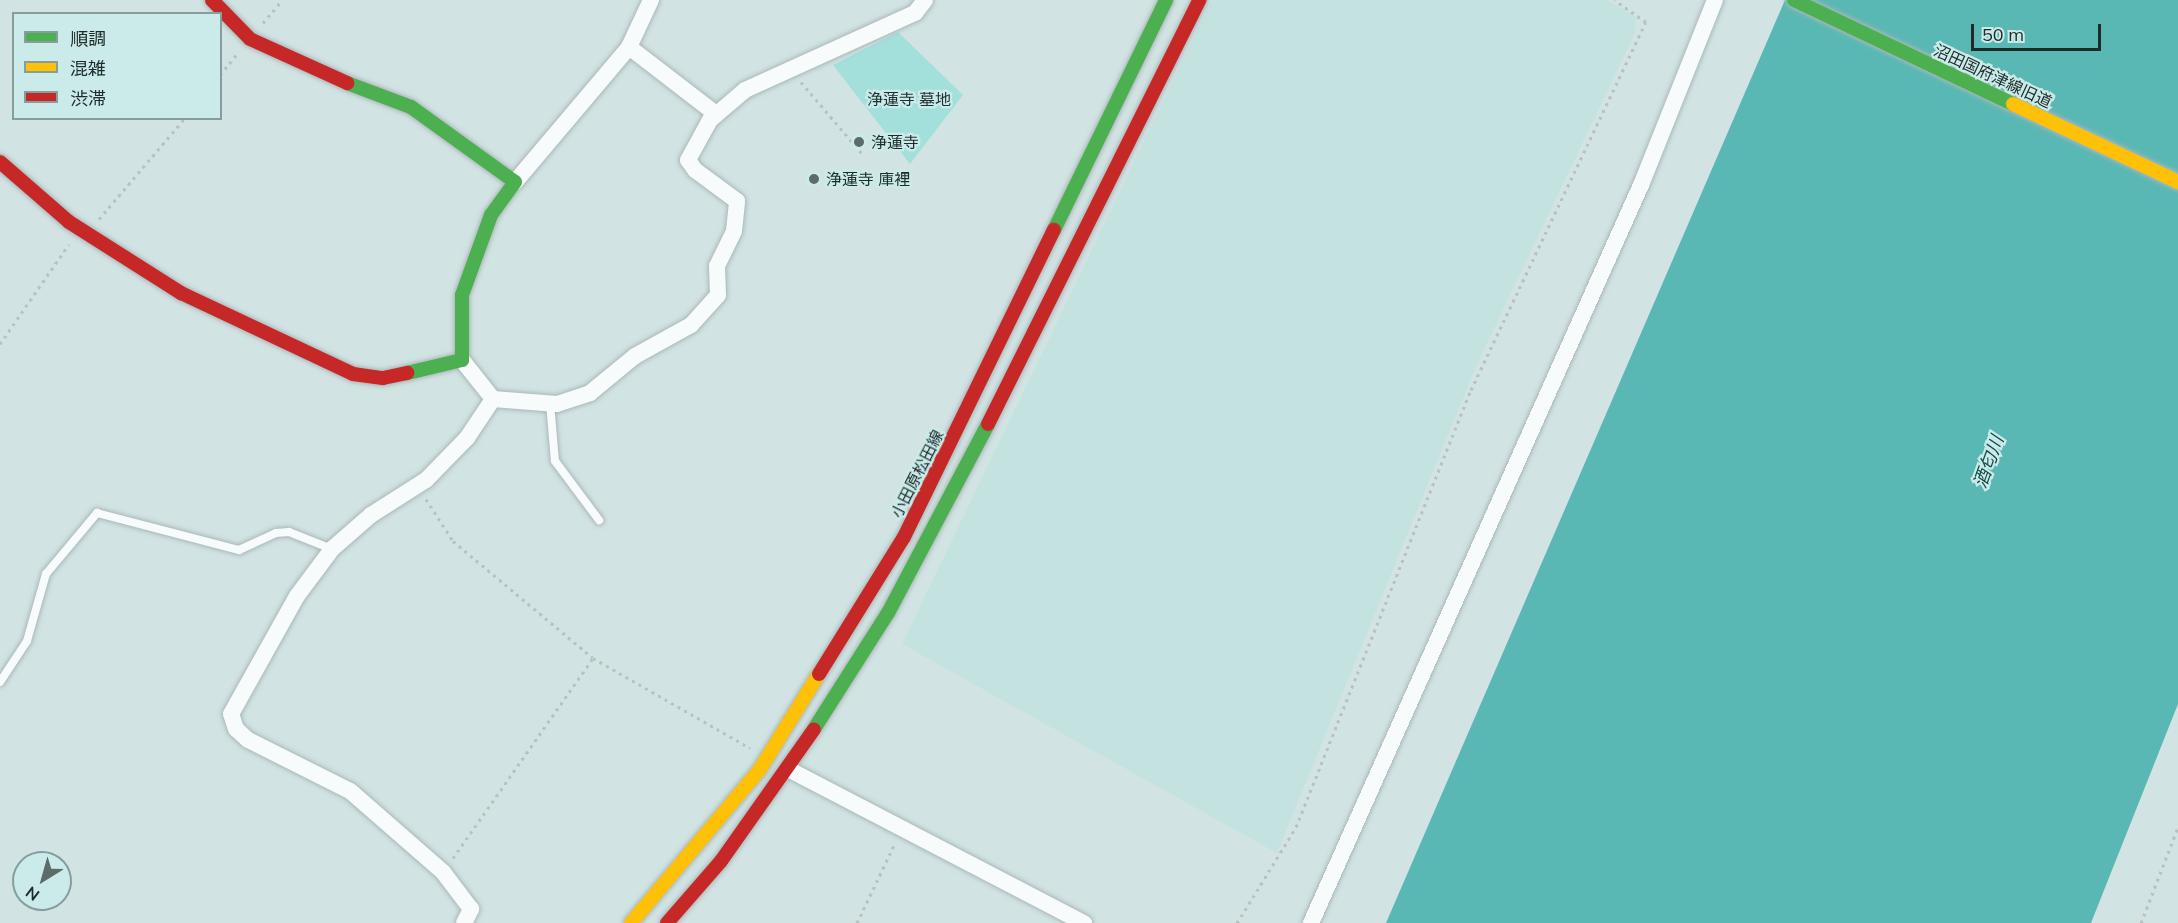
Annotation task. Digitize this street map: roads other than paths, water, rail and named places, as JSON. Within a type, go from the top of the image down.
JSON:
[{"type":"main road","points":[[0,162],[83,232],[181,293],[353,374],[383,378],[462,360],[462,295],[476,248],[490,215],[515,182],[411,108],[345,83],[250,39],[212,0]]},
{"type":"main road","name":"小田原松田線","points":[[631,923],[740,796],[824,670],[930,487],[1166,0]]},
{"type":"main road","points":[[668,923],[721,861],[788,769],[883,623],[950,501],[1199,0]]},
{"type":"main road","name":"沼田国府津線旧道","points":[[1794,0],[2178,182]]},
{"type":"street","points":[[515,182],[629,47],[651,0]]},
{"type":"street","points":[[462,360],[493,399],[550,403],[590,393],[635,356],[691,325],[718,295],[717,267],[734,231],[737,201],[695,170],[688,160],[716,114],[746,90],[915,13],[925,0]]},
{"type":"street","points":[[1311,923],[1636,196],[1715,0]]},
{"type":"street","points":[[629,47],[716,114]]},
{"type":"street","points":[[464,923],[471,909],[443,872],[350,791],[248,740],[234,722],[231,714],[297,597],[332,549],[371,515],[417,485],[467,438],[493,399]]},
{"type":"street","points":[[788,769],[1084,923]]},
{"type":"lane","points":[[550,403],[555,461],[599,520]]},
{"type":"lane","points":[[0,682],[27,640],[46,574],[97,513],[239,550],[276,533],[289,532],[332,549]]},
{"type":"water","name":"酒匂川","points":[[1785,0],[2178,0],[2178,704],[2091,923],[1386,923]]},
{"type":"place","name":"浄蓮寺","points":[[859,142]]},
{"type":"place","name":"浄蓮寺 庫裡","points":[[814,179]]},
{"type":"park label","name":"浄蓮寺 墓地","points":[[909,99]]}]
